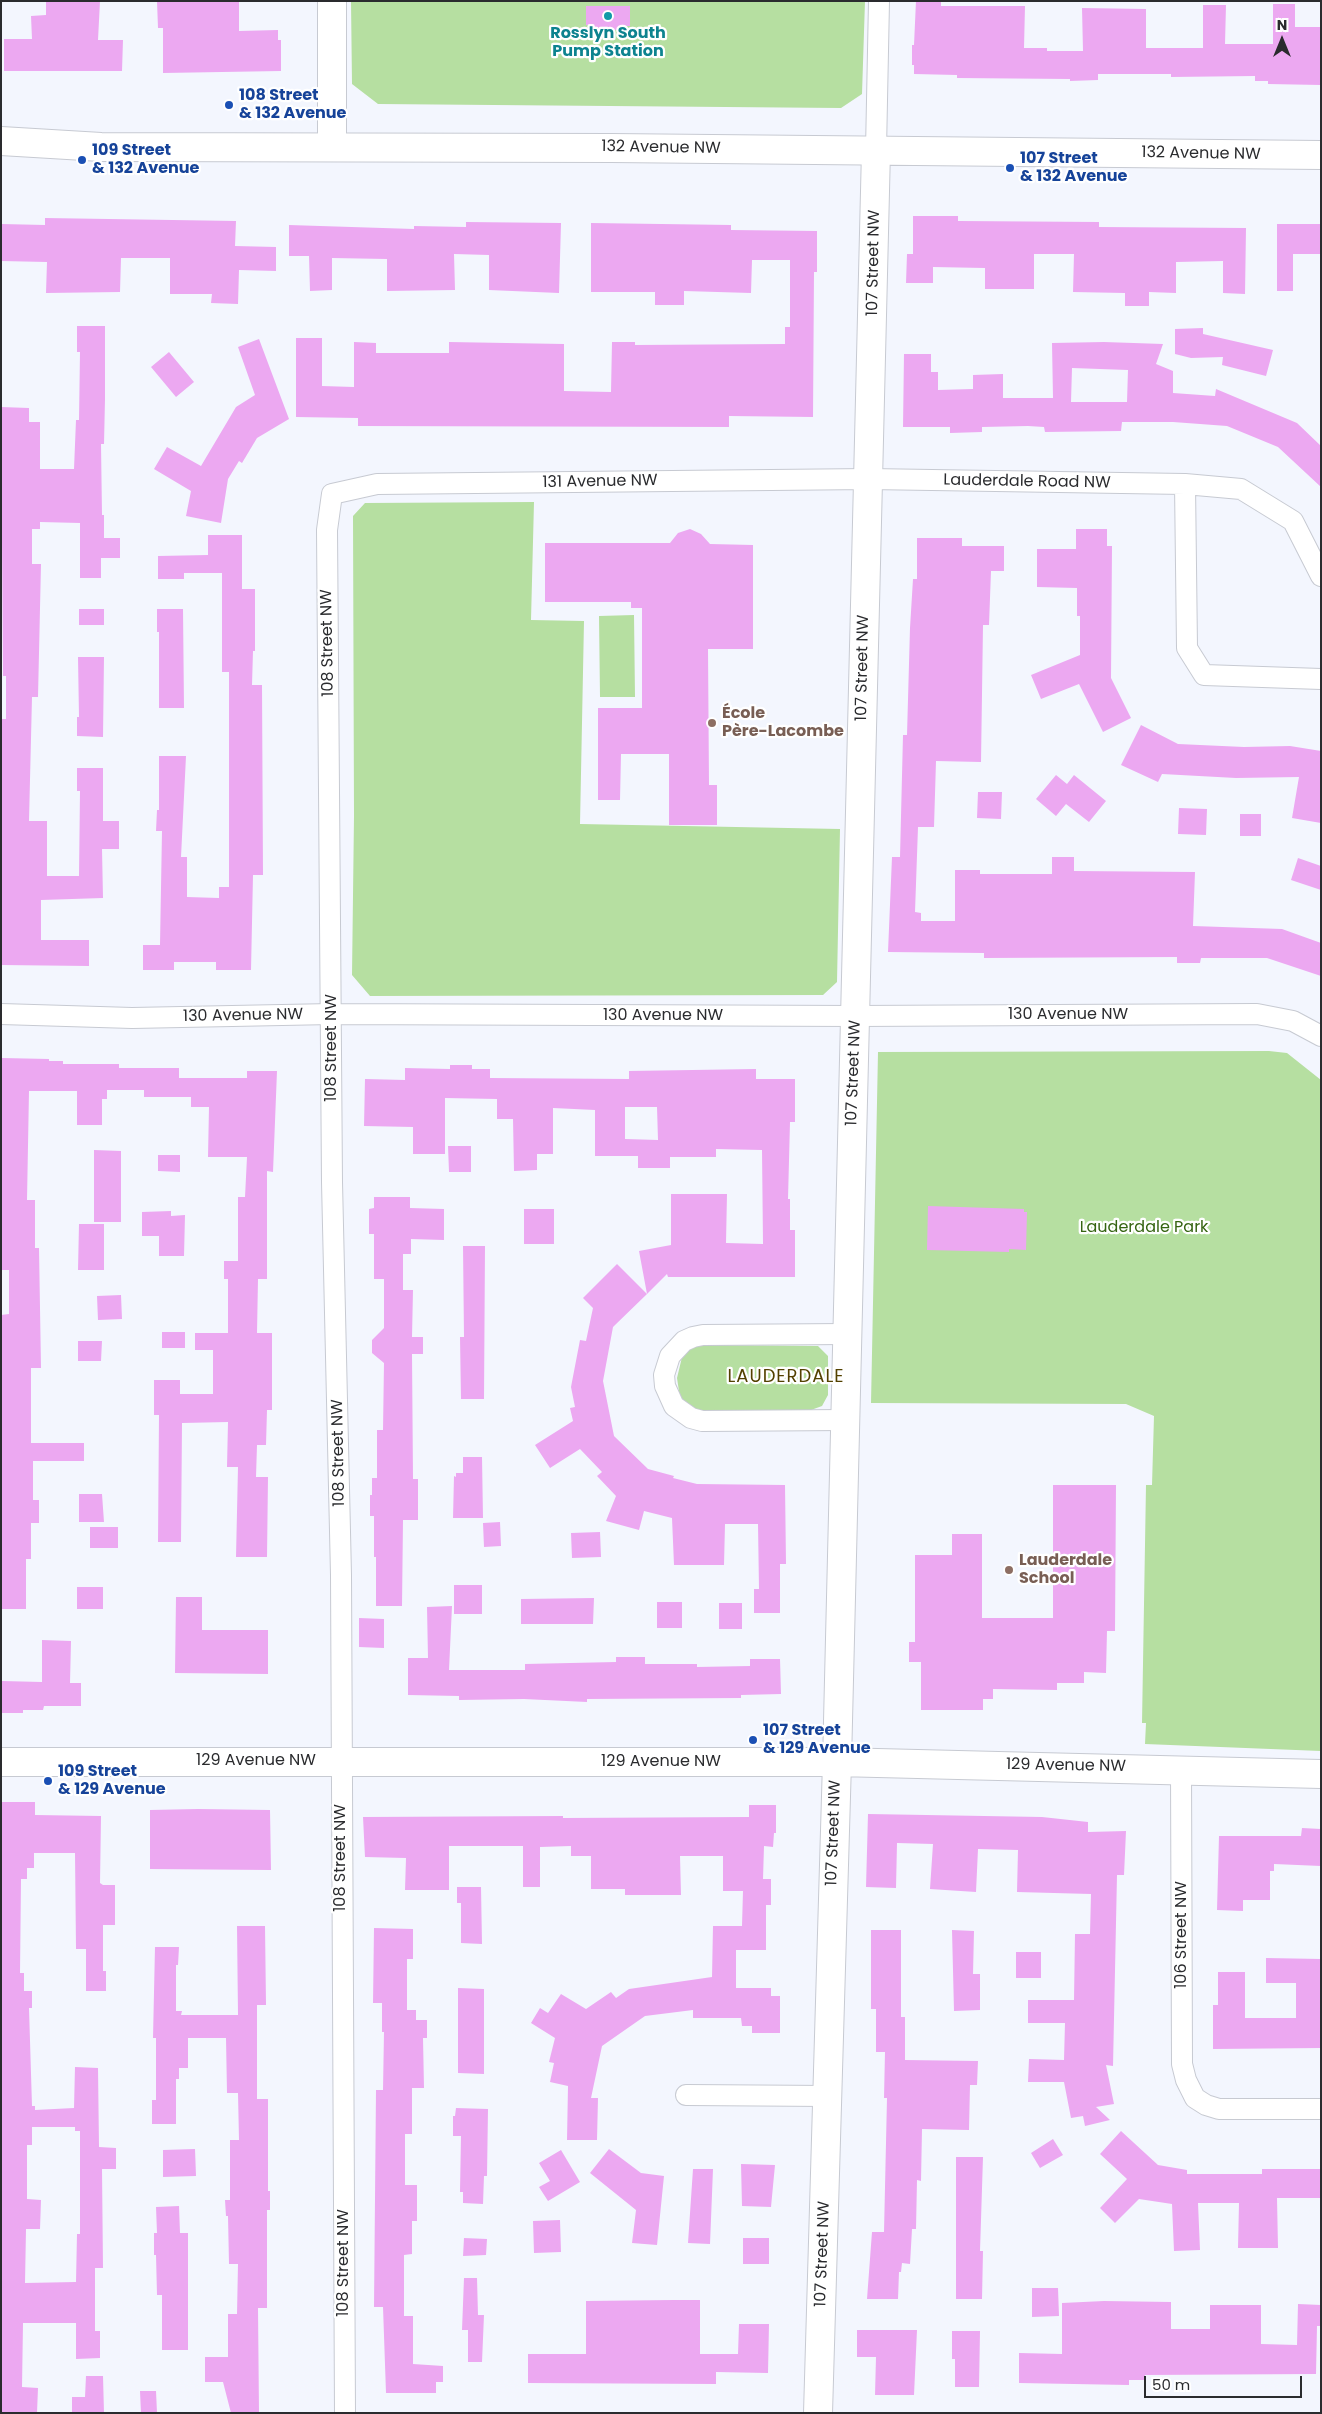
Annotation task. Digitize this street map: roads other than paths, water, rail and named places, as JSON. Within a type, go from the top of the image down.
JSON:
[{"type":"street","points":[[332,1],[332,147]]},
{"type":"street","name":"107 Street NW","points":[[818,2413],[837,1762],[879,1]]},
{"type":"street","name":"132 Avenue NW","points":[[1,141],[101,147],[876,150],[1321,155]]},
{"type":"street","name":"Lauderdale Road NW","points":[[869,479],[1185,484],[1241,489],[1293,521],[1321,576]]},
{"type":"street","name":"131 Avenue NW","points":[[332,494],[377,484],[869,479]]},
{"type":"street","points":[[1185,484],[1187,648],[1204,675],[1321,679]]},
{"type":"street","name":"108 Street NW","points":[[332,494],[327,530],[332,1182],[341,1575],[345,2413]]},
{"type":"street","name":"130 Avenue NW","points":[[1,1014],[132,1018],[332,1014],[855,1016],[1257,1014],[1293,1021],[1321,1036]]},
{"type":"street","points":[[845,1420],[702,1421],[686,1416],[674,1406],[667,1391],[664,1375],[670,1356],[684,1341],[694,1337],[704,1335],[846,1334]]},
{"type":"street","name":"129 Avenue NW","points":[[1,1762],[837,1762],[1181,1769],[1321,1774]]},
{"type":"street","name":"106 Street NW","points":[[1181,1769],[1182,2064],[1186,2080],[1196,2098],[1206,2105],[1219,2108],[1321,2110]]},
{"type":"street","points":[[686,2095],[828,2096]]},
{"type":"place","name":"Rosslyn South Pump Station","points":[[608,16]]},
{"type":"place","name":"108 Street & 132 Avenue","points":[[229,105]]},
{"type":"place","name":"109 Street & 132 Avenue","points":[[82,160]]},
{"type":"place","name":"107 Street & 132 Avenue","points":[[1010,168]]},
{"type":"place","name":"École Père-Lacombe","points":[[712,723]]},
{"type":"place","name":"Lauderdale School","points":[[1009,1570]]},
{"type":"place","name":"107 Street & 129 Avenue","points":[[753,1740]]},
{"type":"place","name":"109 Street & 129 Avenue","points":[[48,1781]]},
{"type":"district","name":"LAUDERDALE","points":[[786,1377]]},
{"type":"park label","name":"Lauderdale Park","points":[[1144,1228]]}]
